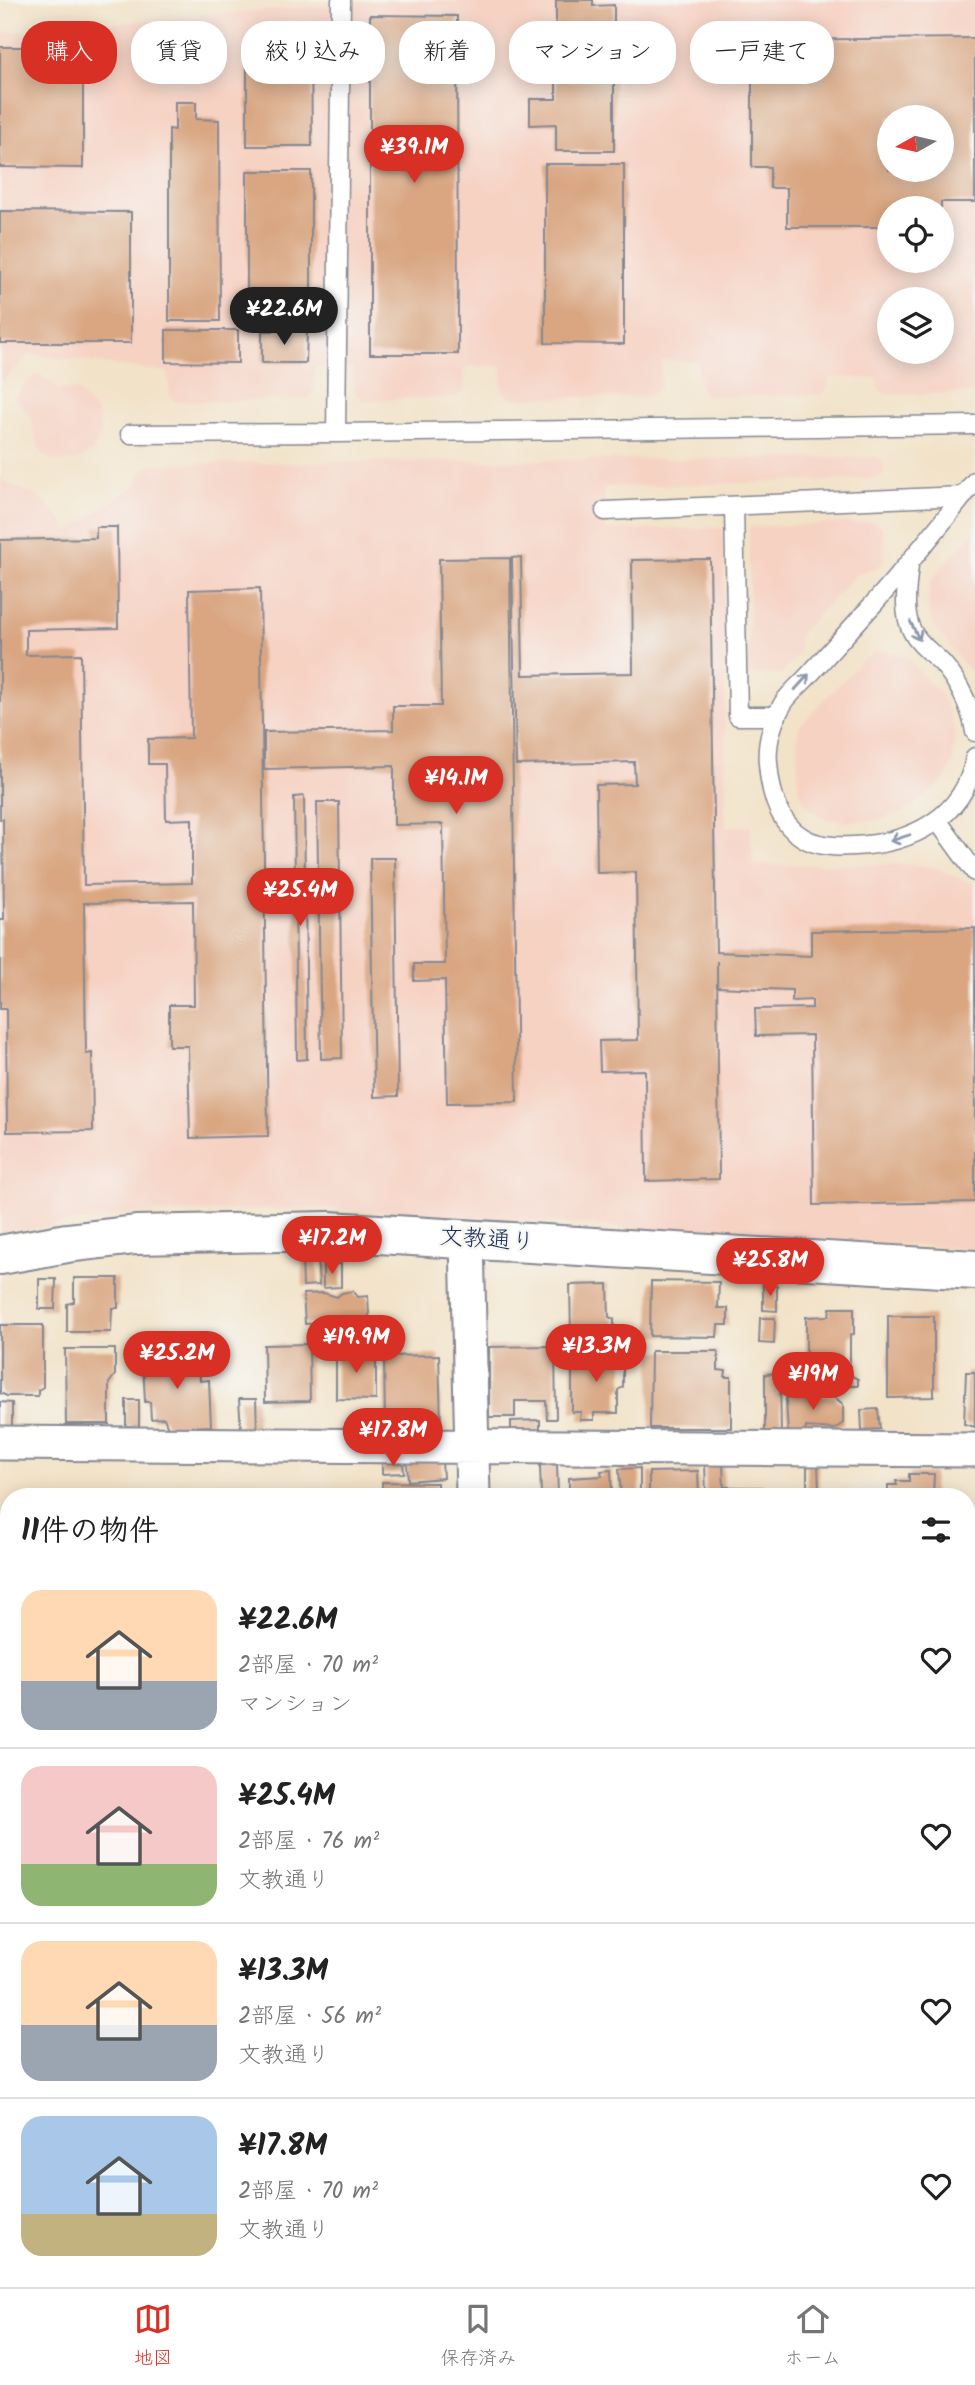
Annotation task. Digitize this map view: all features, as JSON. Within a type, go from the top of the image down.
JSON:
[{"type":"street","name":"文教通り","points":[[0,1255],[67,1243],[136,1235],[329,1231],[975,1270]]},
{"type":"street","points":[[467,1239],[473,1488]]},
{"type":"street","points":[[0,1443],[975,1450]]},
{"type":"lane","points":[[336,433],[341,0]]},
{"type":"lane","points":[[130,434],[975,425]]},
{"type":"lane","points":[[975,481],[909,565],[784,702],[771,732],[768,761],[776,804],[784,821],[801,837],[817,844],[836,846],[877,844],[915,833],[937,820],[948,812],[965,791],[975,757]]},
{"type":"lane","points":[[606,511],[963,496]]},
{"type":"lane","points":[[734,506],[738,716],[777,716]]},
{"type":"lane","points":[[909,565],[906,599],[911,629],[924,648],[943,664],[962,692],[975,732]]},
{"type":"lane","points":[[937,820],[975,872]]},
{"type":"shaded area","points":[[386,0],[975,0],[975,393],[886,394],[879,390],[877,378],[829,378],[823,395],[711,396],[705,395],[699,386],[697,361],[662,361],[660,387],[651,396],[645,397],[509,398],[502,390],[501,366],[465,367],[464,391],[456,397],[365,400],[356,394],[352,367],[315,367],[314,390],[308,399],[176,402],[170,395],[168,372],[30,354],[0,383],[0,33],[21,31],[21,84],[117,84],[117,23],[131,22],[131,84],[227,84],[227,21],[140,21]]},
{"type":"shaded area","points":[[38,373],[58,389],[77,390],[97,413],[101,431],[99,438],[92,451],[83,458],[72,462],[55,461],[45,456],[39,448],[30,415],[14,397]]},
{"type":"shaded area","points":[[878,457],[883,461],[885,471],[882,476],[870,479],[603,487],[605,530],[723,528],[726,827],[751,826],[753,865],[905,864],[933,867],[975,885],[975,1249],[320,1208],[125,1214],[0,1234],[0,476],[4,481],[37,496],[54,510],[69,532],[138,483],[142,470],[154,464]]},
{"type":"shaded area","points":[[873,522],[884,530],[884,562],[876,568],[858,573],[801,632],[798,640],[799,654],[781,674],[749,675],[749,527]]},
{"type":"shaded area","points":[[975,531],[975,678],[934,626],[928,601],[930,583],[934,576]]},
{"type":"shaded area","points":[[887,651],[905,656],[941,695],[955,732],[952,764],[946,778],[936,788],[902,812],[880,820],[844,822],[826,819],[807,806],[799,790],[799,727],[863,659]]},
{"type":"building","points":[[556,0],[593,0],[593,6],[614,5],[614,21],[556,21]]},
{"type":"building","points":[[370,15],[457,16],[457,21],[399,21],[399,84],[457,84],[458,354],[370,354],[370,84],[385,84],[385,21],[370,21]]},
{"type":"building","points":[[975,38],[975,202],[954,202],[954,196],[877,196],[877,227],[787,227],[787,188],[770,188],[770,167],[752,167],[752,84],[834,84],[834,39]]},
{"type":"building","points":[[0,47],[21,47],[21,84],[83,84],[83,168],[0,167]]},
{"type":"building","points":[[247,84],[311,84],[312,146],[247,146]]},
{"type":"building","points":[[556,84],[614,84],[614,151],[556,151],[556,124],[530,125],[530,99],[556,99]]},
{"type":"building","points":[[175,102],[196,102],[196,119],[219,120],[220,321],[169,321],[169,129],[175,130]]},
{"type":"building","points":[[545,164],[624,164],[624,344],[545,343]]},
{"type":"building","points":[[247,171],[311,171],[311,314],[247,314]]},
{"type":"building","points":[[0,211],[131,212],[131,343],[0,343]]},
{"type":"building","points":[[166,330],[238,330],[238,363],[166,362]]},
{"type":"building","points":[[262,331],[307,331],[306,363],[262,363]]},
{"type":"building","points":[[96,527],[117,527],[118,628],[26,630],[26,655],[81,654],[84,885],[192,883],[192,819],[166,820],[165,764],[148,764],[148,739],[191,738],[189,590],[260,588],[268,1136],[190,1138],[188,1046],[169,1046],[169,1005],[194,1005],[193,901],[84,903],[86,1054],[92,1053],[93,1131],[7,1132],[6,1009],[0,1009],[0,920],[4,920],[3,819],[0,819],[0,540],[96,538]]},
{"type":"building","points":[[521,557],[523,675],[633,673],[632,560],[710,559],[716,952],[811,956],[811,931],[975,928],[975,1202],[814,1205],[812,1035],[756,1036],[755,1009],[812,1008],[812,1000],[792,1001],[792,990],[717,987],[719,1179],[646,1181],[645,1070],[600,1071],[599,1041],[638,1040],[636,872],[597,873],[596,785],[635,784],[634,762],[516,765],[512,558]]},
{"type":"building","points":[[510,558],[517,1102],[447,1103],[445,980],[414,981],[414,964],[445,964],[443,824],[394,825],[394,766],[264,769],[264,732],[393,730],[393,706],[441,706],[439,559]]},
{"type":"building","points":[[304,796],[307,1059],[297,1060],[294,797]]},
{"type":"building","points":[[317,802],[339,802],[342,1058],[321,1059]]},
{"type":"building","points":[[370,858],[395,858],[398,1096],[374,1097]]},
{"type":"building","points":[[317,1256],[319,1285],[303,1286],[302,1257]]},
{"type":"building","points":[[323,1264],[341,1264],[341,1287],[323,1288]]},
{"type":"building","points":[[74,1278],[118,1278],[118,1308],[112,1308],[111,1332],[67,1332],[67,1304],[74,1302]]},
{"type":"building","points":[[39,1279],[56,1279],[55,1309],[39,1309]]},
{"type":"building","points":[[651,1281],[719,1282],[718,1308],[728,1308],[728,1325],[718,1325],[717,1337],[650,1336]]},
{"type":"building","points":[[608,1284],[609,1317],[614,1319],[614,1334],[608,1334],[607,1337],[571,1337],[570,1285]]},
{"type":"building","points":[[763,1285],[777,1286],[777,1311],[763,1310]]},
{"type":"building","points":[[353,1291],[358,1297],[368,1296],[370,1332],[319,1335],[318,1323],[305,1324],[303,1294],[324,1293],[337,1297]]},
{"type":"building","points":[[830,1308],[854,1308],[854,1334],[850,1335],[850,1375],[858,1379],[858,1386],[806,1386],[806,1317],[829,1316]]},
{"type":"building","points":[[888,1316],[934,1316],[934,1397],[888,1398]]},
{"type":"building","points":[[760,1318],[775,1318],[774,1344],[759,1343]]},
{"type":"building","points":[[0,1325],[43,1325],[43,1387],[38,1390],[38,1396],[7,1396],[0,1393]]},
{"type":"building","points":[[309,1344],[310,1401],[265,1402],[264,1345]]},
{"type":"building","points":[[555,1346],[556,1419],[547,1419],[546,1401],[515,1401],[515,1417],[489,1417],[489,1347]]},
{"type":"building","points":[[65,1349],[115,1349],[115,1375],[109,1383],[109,1424],[66,1424]]},
{"type":"building","points":[[165,1351],[199,1354],[200,1381],[209,1380],[211,1426],[168,1428],[164,1418],[151,1419],[150,1402],[145,1402],[143,1361],[162,1360]]},
{"type":"building","points":[[336,1351],[376,1351],[376,1400],[336,1399]]},
{"type":"building","points":[[651,1351],[718,1351],[718,1370],[726,1371],[725,1377],[731,1377],[731,1428],[650,1428]]},
{"type":"building","points":[[572,1354],[623,1354],[623,1387],[618,1390],[618,1413],[594,1413],[594,1420],[580,1420],[581,1412],[572,1412]]},
{"type":"building","points":[[439,1355],[441,1423],[385,1424],[384,1356]]},
{"type":"building","points":[[784,1362],[803,1362],[804,1384],[784,1385]]},
{"type":"building","points":[[966,1372],[975,1372],[975,1427],[964,1424]]},
{"type":"building","points":[[780,1373],[781,1434],[765,1434],[765,1374]]},
{"type":"building","points":[[819,1391],[819,1397],[834,1397],[843,1404],[843,1423],[835,1429],[806,1427],[805,1433],[788,1434],[786,1399],[792,1393]]},
{"type":"building","points":[[239,1399],[256,1399],[257,1430],[241,1430]]},
{"type":"building","points":[[126,1400],[139,1400],[139,1427],[126,1426]]},
{"type":"building","points":[[0,1402],[12,1403],[12,1431],[0,1431]]},
{"type":"building","points":[[878,1409],[880,1429],[862,1430],[861,1410]]},
{"type":"building","points":[[540,1420],[540,1433],[511,1433],[511,1421]]},
{"type":"building","points":[[442,1461],[443,1478],[408,1481],[407,1463]]},
{"type":"building","points":[[403,1462],[404,1473],[382,1474],[382,1463]]},
{"type":"building","points":[[723,1462],[724,1488],[706,1488],[705,1463]]},
{"type":"building","points":[[557,1464],[558,1488],[541,1488],[540,1465]]},
{"type":"building","points":[[807,1464],[818,1464],[819,1488],[807,1488]]},
{"type":"building","points":[[640,1468],[640,1488],[620,1488],[619,1469]]},
{"type":"building","points":[[611,1470],[612,1488],[569,1488],[569,1478],[602,1476],[601,1471]]},
{"type":"building","points":[[698,1471],[699,1488],[649,1488],[649,1472]]},
{"type":"building","points":[[909,1474],[934,1474],[933,1488],[888,1488],[888,1485],[897,1485],[896,1481],[909,1481]]},
{"type":"building","points":[[382,1482],[437,1483],[437,1488],[382,1488]]},
{"type":"building","points":[[725,1487],[762,1487],[762,1488]]}]
